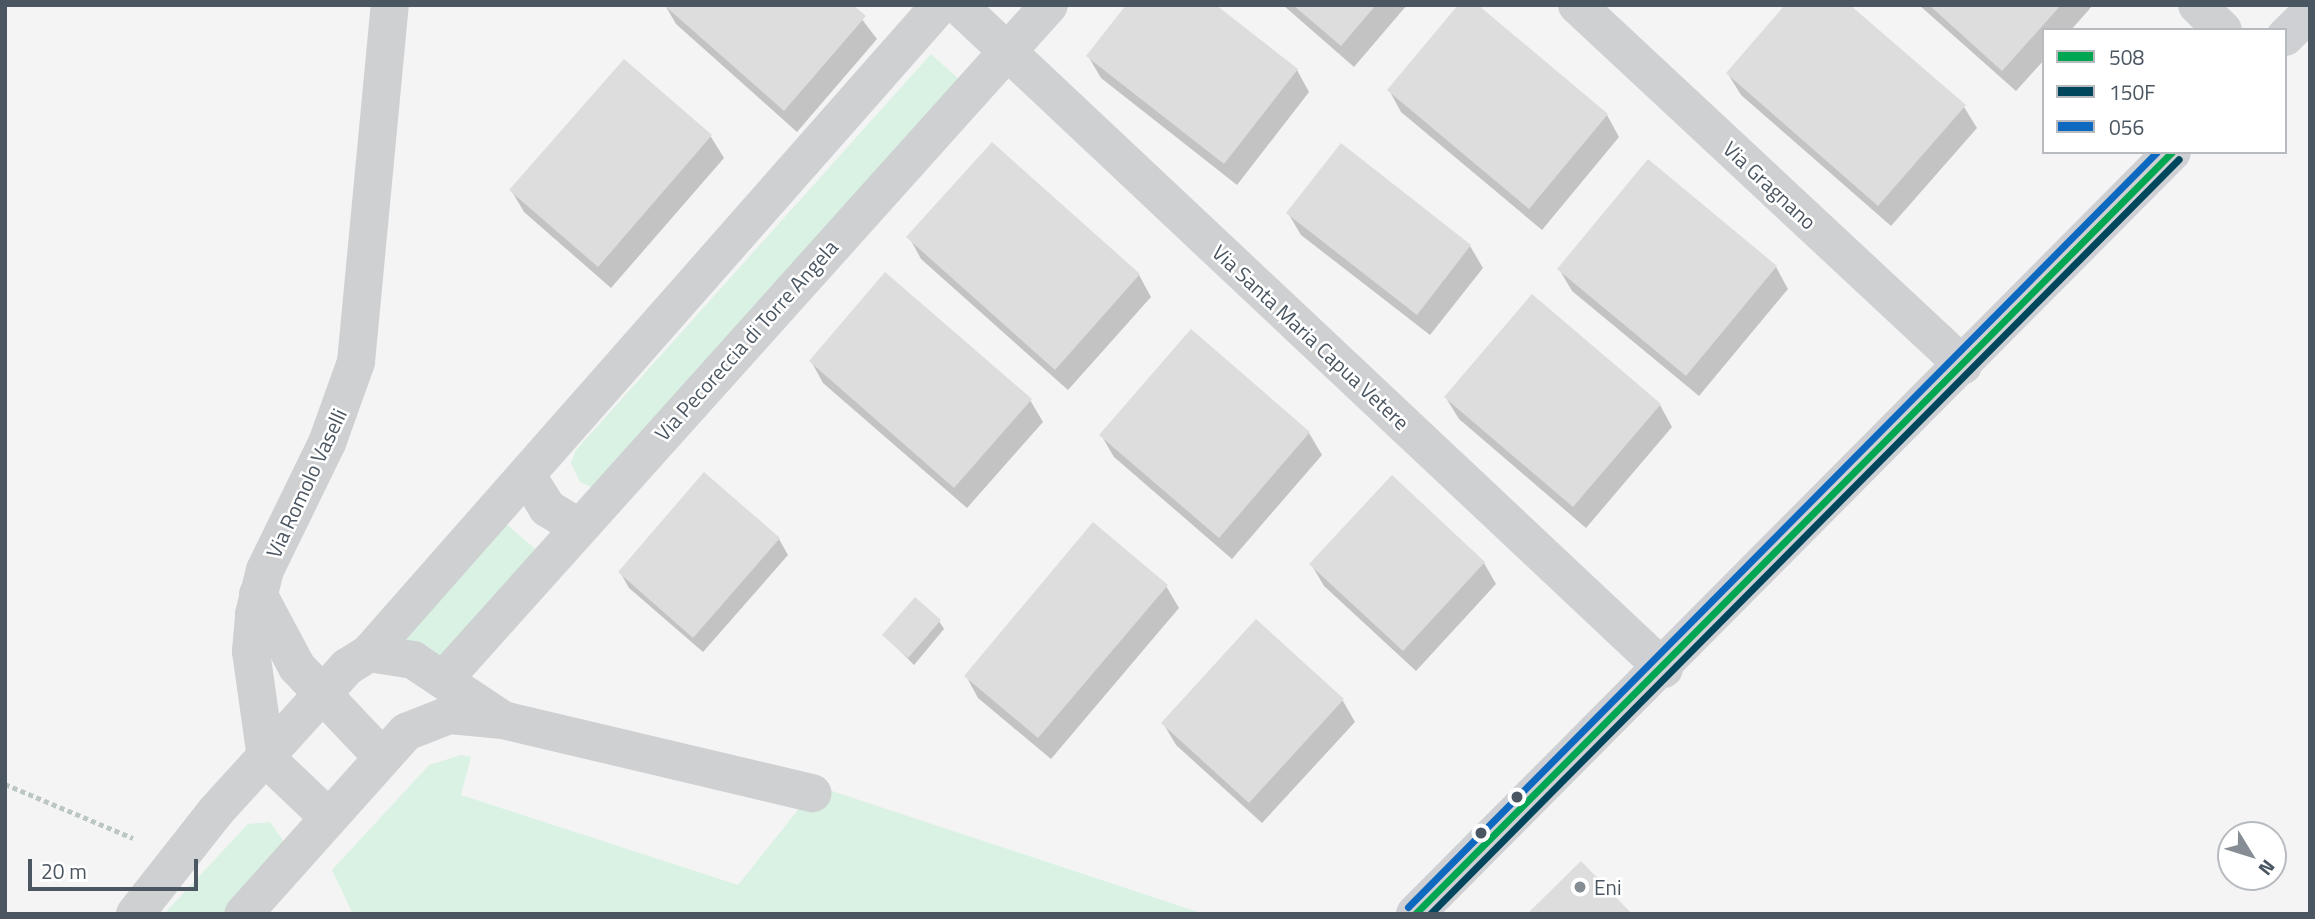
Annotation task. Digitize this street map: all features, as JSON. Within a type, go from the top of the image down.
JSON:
[{"type":"main road","points":[[2287,35],[2310,12]]},
{"type":"main road","points":[[1415,914],[1664,668],[2170,154]]},
{"type":"street","name":"Via Romolo Vaselli","points":[[265,758],[251,651],[258,594],[356,362],[390,5]]},
{"type":"street","points":[[135,914],[265,758],[321,695],[358,660],[528,477],[940,5]]},
{"type":"street","name":"Via Santa Maria Capua Vetere","points":[[958,5],[1664,668]]},
{"type":"street","name":"Via Pecoreccia di Torre Angela","points":[[445,678],[577,526],[1049,5]]},
{"type":"street","name":"Via Gragnano","points":[[1577,5],[1963,365]]},
{"type":"street","points":[[2197,5],[2221,28]]},
{"type":"street","points":[[528,477],[547,508],[577,526]]},
{"type":"street","points":[[258,594],[291,657],[321,695],[394,745]]},
{"type":"street","points":[[358,660],[397,654],[445,678],[503,720]]},
{"type":"street","points":[[243,914],[394,745],[449,715],[503,720],[812,793]]},
{"type":"street","points":[[265,758],[328,817]]},
{"type":"path","points":[[5,784],[179,858]]},
{"type":"green space","points":[[931,54],[963,83],[591,487],[580,482],[571,463],[576,450]]},
{"type":"green space","points":[[506,524],[539,552],[445,658],[399,642]]},
{"type":"green space","points":[[461,755],[471,757],[461,795],[738,885],[817,786],[1204,914],[353,914],[332,870],[429,765]]},
{"type":"green space","points":[[270,822],[284,842],[225,914],[164,914],[248,824]]},
{"type":"building","points":[[664,5],[853,5],[866,16],[784,111]]},
{"type":"building","points":[[1126,5],[1216,5],[1298,69],[1224,164],[1086,56]]},
{"type":"building","points":[[1293,5],[1376,5],[1341,46]]},
{"type":"building","points":[[1458,5],[1478,5],[1608,114],[1529,209],[1387,90]]},
{"type":"building","points":[[1785,5],[1850,5],[1966,105],[1878,206],[1726,73]]},
{"type":"building","points":[[1929,5],[2061,5],[2002,71]]},
{"type":"building","points":[[624,59],[712,135],[598,267],[509,190]]},
{"type":"building","points":[[992,142],[1140,274],[1055,370],[906,237]]},
{"type":"building","points":[[1341,143],[1471,245],[1417,315],[1286,213]]},
{"type":"building","points":[[1648,159],[1777,266],[1686,376],[1557,269]]},
{"type":"building","points":[[885,272],[1032,399],[954,488],[809,361]]},
{"type":"building","points":[[1532,294],[1661,404],[1573,507],[1444,397]]},
{"type":"building","points":[[1191,329],[1310,432],[1219,538],[1099,435]]},
{"type":"building","points":[[704,472],[780,538],[693,638],[618,572]]},
{"type":"building","points":[[1392,475],[1485,562],[1403,651],[1309,564]]},
{"type":"building","points":[[1093,522],[1168,585],[1038,738],[964,676]]},
{"type":"building","points":[[915,597],[941,620],[908,658],[882,635]]},
{"type":"building","points":[[1256,619],[1344,699],[1249,803],[1161,723]]},
{"type":"building","name":"Eni","points":[[1581,861],[1632,914],[1527,914]]},
{"type":"transit line","name":"056","points":[[1408,907],[2155,154]]},
{"type":"transit line","name":"508","points":[[1415,914],[2170,154]]},
{"type":"transit line","name":"150F","points":[[1430,914],[2179,159]]},
{"type":"place","name":"Eni","points":[[1580,887]]}]
